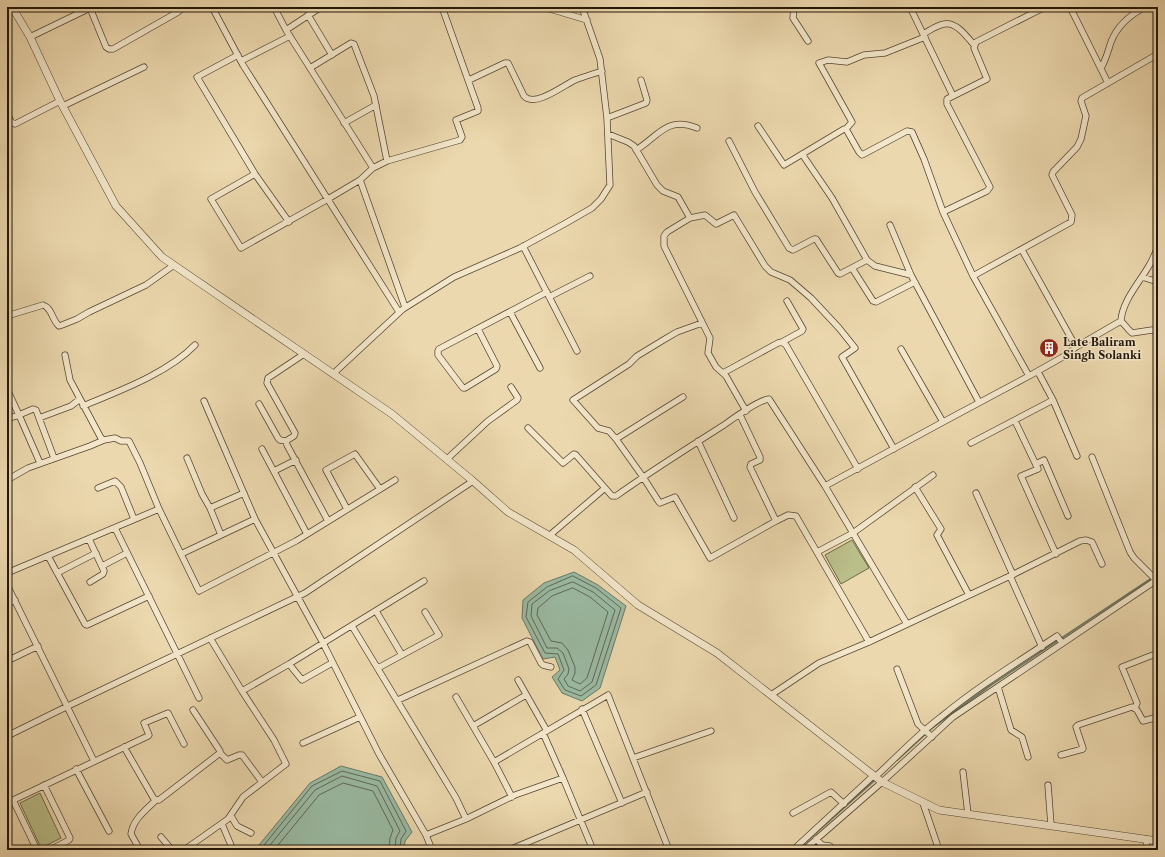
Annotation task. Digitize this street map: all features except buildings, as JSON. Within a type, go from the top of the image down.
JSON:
[{"type":"street","points":[[12,7],[30,37],[62,104],[116,206],[162,257],[392,414],[508,512],[574,550],[638,605],[717,653],[877,779],[923,803],[939,810],[1158,841]]},
{"type":"street","points":[[30,37],[91,8],[106,47],[113,49],[178,12],[180,7]]},
{"type":"street","points":[[212,7],[241,61],[399,312]]},
{"type":"street","points":[[274,7],[288,33],[373,168]]},
{"type":"street","points":[[241,61],[288,33],[308,15],[321,7]]},
{"type":"street","points":[[255,174],[211,199],[239,247],[243,248],[360,180],[373,168],[387,161],[460,140],[462,137],[456,120],[475,113],[478,111],[478,108],[442,7]]},
{"type":"street","points":[[548,7],[550,9],[586,20]]},
{"type":"street","points":[[333,374],[405,307],[454,278],[523,246],[566,223],[592,208],[607,191],[610,185],[608,134],[602,71],[600,58],[582,7]]},
{"type":"street","points":[[794,7],[793,18],[808,41]]},
{"type":"street","points":[[910,7],[953,96]]},
{"type":"street","points":[[974,45],[976,42],[1045,7]]},
{"type":"street","points":[[1070,7],[1108,83]]},
{"type":"street","points":[[1100,68],[1104,63],[1111,42],[1118,29],[1130,17],[1145,7]]},
{"type":"street","points":[[308,15],[332,55]]},
{"type":"street","points":[[758,126],[784,165],[844,129],[846,130],[852,122],[819,63],[828,60],[847,62],[864,54],[885,54],[943,24],[954,25],[974,45],[987,79],[947,99],[947,104],[990,187],[987,191],[944,212]]},
{"type":"street","points":[[310,68],[353,43],[374,96],[387,161]]},
{"type":"street","points":[[973,276],[1070,222],[1072,215],[1053,178],[1053,172],[1077,147],[1081,139],[1086,116],[1081,104],[1082,98],[1158,54]]},
{"type":"street","points":[[238,55],[197,77],[255,174],[289,222]]},
{"type":"street","points":[[468,80],[508,63],[524,96],[530,99],[546,97],[572,81],[602,71]]},
{"type":"street","points":[[7,113],[11,122],[15,124],[144,68]]},
{"type":"street","points":[[607,118],[646,103],[647,100],[641,80]]},
{"type":"street","points":[[344,123],[376,105]]},
{"type":"street","points":[[636,150],[658,132],[674,124],[682,124],[697,128]]},
{"type":"street","points":[[846,130],[862,155],[907,131],[912,132],[944,212],[973,276],[1030,376]]},
{"type":"street","points":[[608,134],[632,144],[657,185],[663,191],[678,197],[690,218]]},
{"type":"street","points":[[729,142],[755,192],[789,248],[794,250],[816,239],[838,273],[842,274],[867,260]]},
{"type":"street","points":[[802,154],[832,198],[867,260],[875,266],[911,275]]},
{"type":"street","points":[[360,180],[405,307]]},
{"type":"street","points":[[746,411],[723,373],[716,368],[708,353],[710,338],[664,246],[663,239],[667,232],[690,218],[705,215],[716,224],[734,215],[769,271],[790,280],[811,298],[855,346],[854,349],[842,357],[894,449]]},
{"type":"street","points":[[890,225],[911,275],[979,402]]},
{"type":"street","points":[[523,246],[577,351]]},
{"type":"street","points":[[1158,247],[1121,316],[1121,321],[1132,333],[1152,330],[1158,331]]},
{"type":"street","points":[[1022,250],[1076,347]]},
{"type":"street","points":[[7,315],[43,305],[48,307],[59,326],[77,320],[89,312],[146,285],[174,265]]},
{"type":"street","points":[[852,268],[873,302],[876,302],[915,282]]},
{"type":"street","points":[[478,329],[497,366],[496,369],[463,388],[438,356],[438,351],[478,329],[510,312],[590,276]]},
{"type":"street","points":[[1142,277],[1158,282]]},
{"type":"street","points":[[723,373],[802,331],[803,329],[786,301]]},
{"type":"street","points":[[510,312],[540,368]]},
{"type":"street","points":[[825,486],[979,402],[1038,372],[1068,354],[1076,347],[1121,321]]},
{"type":"street","points":[[702,322],[677,332],[637,356],[629,364],[573,400],[598,428],[609,431],[616,439],[644,476],[660,503],[676,497],[710,558],[788,515],[796,516],[869,642]]},
{"type":"street","points":[[782,342],[786,345],[858,469]]},
{"type":"street","points":[[83,406],[155,373],[183,357],[195,344]]},
{"type":"street","points":[[901,349],[942,422]]},
{"type":"street","points":[[259,404],[280,440],[286,441],[294,436],[295,433],[267,381],[268,378],[304,354]]},
{"type":"street","points":[[65,355],[70,380],[101,438],[104,440]]},
{"type":"street","points":[[1038,372],[1053,400],[1077,456]]},
{"type":"street","points":[[447,459],[488,421],[517,400],[518,398],[511,387]]},
{"type":"street","points":[[7,388],[40,463]]},
{"type":"street","points":[[616,439],[683,397]]},
{"type":"street","points":[[39,418],[71,406],[80,400]]},
{"type":"street","points":[[528,428],[563,463],[574,454],[576,455],[604,488],[614,497],[698,441],[764,400],[769,400],[825,486],[907,624]]},
{"type":"street","points":[[971,443],[1053,400]]},
{"type":"street","points":[[204,401],[255,519],[323,643],[379,754],[426,835],[432,850]]},
{"type":"street","points":[[7,419],[35,409],[54,458]]},
{"type":"street","points":[[740,415],[760,457],[760,460],[751,464],[750,467],[776,521]]},
{"type":"street","points":[[1015,421],[1038,469],[1021,476],[1056,554]]},
{"type":"street","points":[[7,480],[40,463],[104,440],[115,438],[121,441],[129,441],[159,509],[198,590],[200,591],[307,534],[395,480]]},
{"type":"street","points":[[286,441],[328,520]]},
{"type":"street","points":[[698,441],[734,518]]},
{"type":"street","points":[[262,449],[307,534]]},
{"type":"street","points":[[347,509],[326,470],[355,454],[380,489]]},
{"type":"street","points":[[793,850],[844,804],[877,779],[929,733],[998,687],[1061,640],[1155,578],[1134,558],[1130,552],[1092,457]]},
{"type":"street","points":[[187,458],[202,494],[222,535]]},
{"type":"street","points":[[274,471],[296,460]]},
{"type":"street","points":[[1036,464],[1044,460],[1068,516]]},
{"type":"street","points":[[817,552],[853,533],[933,475]]},
{"type":"street","points":[[98,488],[115,481],[121,487],[134,519]]},
{"type":"street","points":[[7,736],[305,593],[473,481]]},
{"type":"street","points":[[915,487],[940,529],[937,534],[969,595]]},
{"type":"street","points":[[550,535],[604,488]]},
{"type":"street","points":[[210,508],[244,493]]},
{"type":"street","points":[[976,493],[1042,646]]},
{"type":"street","points":[[7,572],[159,509]]},
{"type":"street","points":[[181,554],[255,519]]},
{"type":"street","points":[[115,528],[200,698]]},
{"type":"street","points":[[89,539],[104,571],[103,574],[90,582]]},
{"type":"street","points":[[771,695],[820,663],[869,642],[1012,575],[1080,541],[1086,540],[1092,542],[1102,564]]},
{"type":"street","points":[[57,573],[96,553]]},
{"type":"street","points":[[102,566],[128,553]]},
{"type":"street","points":[[48,556],[85,624],[87,625],[149,596]]},
{"type":"street","points":[[242,691],[352,626],[424,581]]},
{"type":"street","points":[[7,585],[94,761]]},
{"type":"street","points":[[7,604],[15,600]]},
{"type":"street","points":[[376,611],[402,655]]},
{"type":"street","points":[[378,668],[439,635],[425,612]]},
{"type":"street","points":[[352,626],[456,798],[466,819]]},
{"type":"street","points":[[804,850],[877,779],[929,733],[959,703],[1057,636],[1061,640]]},
{"type":"street","points":[[184,850],[222,824],[231,816],[243,797],[285,766],[286,763],[274,740],[210,638]]},
{"type":"street","points":[[398,700],[527,641],[530,642],[541,663],[551,667]]},
{"type":"street","points":[[7,662],[38,646]]},
{"type":"street","points":[[1158,653],[1122,667],[1137,703],[1135,708],[1143,721],[1158,717]]},
{"type":"street","points":[[289,664],[302,680],[332,663]]},
{"type":"street","points":[[897,669],[918,724],[929,733]]},
{"type":"street","points":[[518,680],[545,732],[593,850]]},
{"type":"street","points":[[998,687],[1011,730],[1022,737],[1028,757]]},
{"type":"street","points":[[473,726],[526,695]]},
{"type":"street","points":[[494,762],[582,709],[609,695],[669,850]]},
{"type":"street","points":[[456,697],[494,762],[512,797]]},
{"type":"street","points":[[1061,755],[1083,750],[1076,726],[1132,707],[1135,708]]},
{"type":"street","points":[[582,709],[622,803]]},
{"type":"street","points":[[193,710],[220,751],[220,754],[227,760],[239,754],[242,755],[262,782]]},
{"type":"street","points":[[37,850],[10,802],[149,735],[144,723],[168,713],[184,744]]},
{"type":"street","points":[[303,743],[360,717]]},
{"type":"street","points":[[633,758],[710,731]]},
{"type":"street","points":[[124,747],[156,800]]},
{"type":"street","points":[[140,850],[131,834],[135,821],[156,800],[159,800],[220,754]]},
{"type":"street","points":[[76,769],[109,831]]},
{"type":"street","points":[[963,772],[968,814]]},
{"type":"street","points":[[426,835],[466,819],[512,797],[563,778]]},
{"type":"street","points":[[44,785],[70,840],[50,850]]},
{"type":"street","points":[[1048,785],[1051,825]]},
{"type":"street","points":[[508,850],[647,792]]},
{"type":"street","points":[[793,813],[831,792],[844,804]]},
{"type":"street","points":[[923,803],[937,850]]},
{"type":"street","points":[[231,816],[237,826],[251,833]]},
{"type":"street","points":[[222,824],[233,850]]},
{"type":"street","points":[[161,836],[172,850]]},
{"type":"street","points":[[816,839],[822,845],[830,846],[832,850]]},
{"type":"street","points":[[1146,839],[1147,850]]},
{"type":"shaded area","points":[[852,540],[869,568],[841,584],[825,555]]},
{"type":"shaded area","points":[[40,793],[61,838],[41,848],[20,803]]},
{"type":"water","points":[[574,572],[598,585],[626,606],[600,688],[582,701],[562,693],[552,677],[560,670],[555,657],[543,659],[522,618],[523,600],[544,583]]},
{"type":"water","points":[[341,766],[382,777],[412,832],[405,841],[404,850],[255,850],[310,783]]},
{"type":"waterway","points":[[897,760],[932,728],[991,685],[1158,574]]},
{"type":"waterway","points":[[800,847],[876,779]]},
{"type":"place","name":"Late Baliram Singh Solanki","points":[[1049,348]]}]
